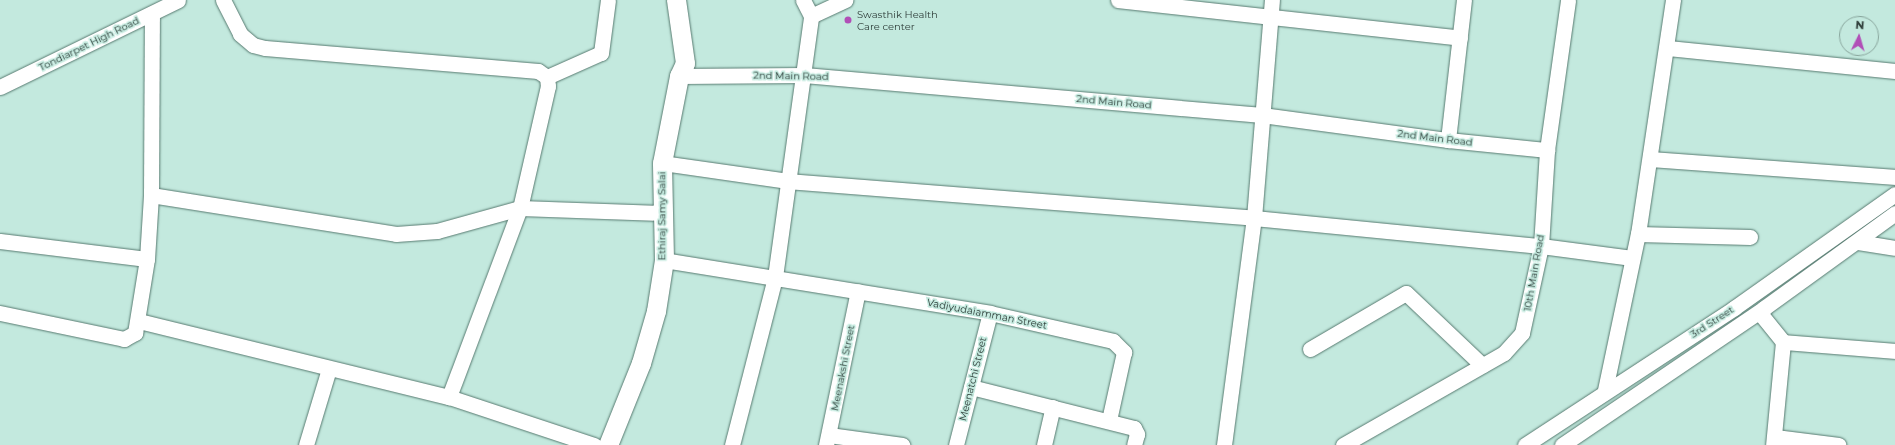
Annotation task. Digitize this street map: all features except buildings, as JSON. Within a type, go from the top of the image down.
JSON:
[{"type":"main road","points":[[664,0],[671,59],[679,76]]},
{"type":"main road","name":"Ethiraj Samy Salai","points":[[608,445],[641,363],[656,311],[664,260],[662,163],[679,76],[685,63],[676,0]]},
{"type":"street","points":[[222,0],[240,34],[253,45],[265,48],[538,71],[547,77],[548,86],[520,208],[449,397]]},
{"type":"street","points":[[547,77],[601,53],[608,0]]},
{"type":"street","points":[[732,445],[775,277],[811,16],[803,0]]},
{"type":"street","points":[[811,16],[845,0]]},
{"type":"street","points":[[1118,0],[1166,2],[1460,38]]},
{"type":"street","points":[[1224,445],[1254,218],[1272,0]]},
{"type":"street","points":[[1448,140],[1464,0]]},
{"type":"street","name":"10th Main Road","points":[[1343,445],[1516,344],[1522,333],[1541,246],[1547,150],[1568,0]]},
{"type":"street","points":[[1605,390],[1638,234],[1668,48],[1673,0]]},
{"type":"street","name":"Tondiarpet High Road","points":[[0,87],[152,14],[173,1]]},
{"type":"street","points":[[0,313],[124,339],[132,336],[139,321],[147,259],[151,195],[152,14]]},
{"type":"street","points":[[1668,48],[1895,71]]},
{"type":"street","name":"2nd Main Road","points":[[679,76],[804,75],[1262,115],[1448,140],[1547,150]]},
{"type":"street","points":[[1651,158],[1895,177]]},
{"type":"street","points":[[662,163],[788,181],[1254,218],[1541,246],[1632,258]]},
{"type":"street","name":"3rd Street","points":[[1525,445],[1605,390],[1734,308],[1895,194]]},
{"type":"street","points":[[151,195],[396,234],[437,231],[520,208],[663,213]]},
{"type":"street","name":"3rd Street","points":[[1562,445],[1758,312],[1858,242],[1895,213]]},
{"type":"street","points":[[1638,234],[1750,237]]},
{"type":"street","points":[[0,241],[147,259]]},
{"type":"street","points":[[1858,242],[1895,248]]},
{"type":"street","name":"Vadiyudaiamman Street","points":[[664,260],[990,313],[1118,343],[1124,352],[1109,420]]},
{"type":"street","name":"Meenakshi Street","points":[[828,440],[858,291]]},
{"type":"street","points":[[1310,349],[1406,293],[1482,365]]},
{"type":"street","points":[[1758,312],[1783,342],[1774,441],[1839,445]]},
{"type":"street","name":"Meenatchi Street","points":[[956,445],[990,313]]},
{"type":"street","points":[[139,321],[329,369],[449,397],[594,445]]},
{"type":"street","points":[[1783,342],[1895,351]]},
{"type":"street","points":[[306,445],[329,369]]},
{"type":"street","points":[[971,387],[1109,420],[1136,431],[1134,445]]},
{"type":"street","points":[[1044,445],[1053,407]]},
{"type":"street","points":[[828,440],[902,445]]},
{"type":"place","name":"Swasthik Health Care center","points":[[848,20]]}]
